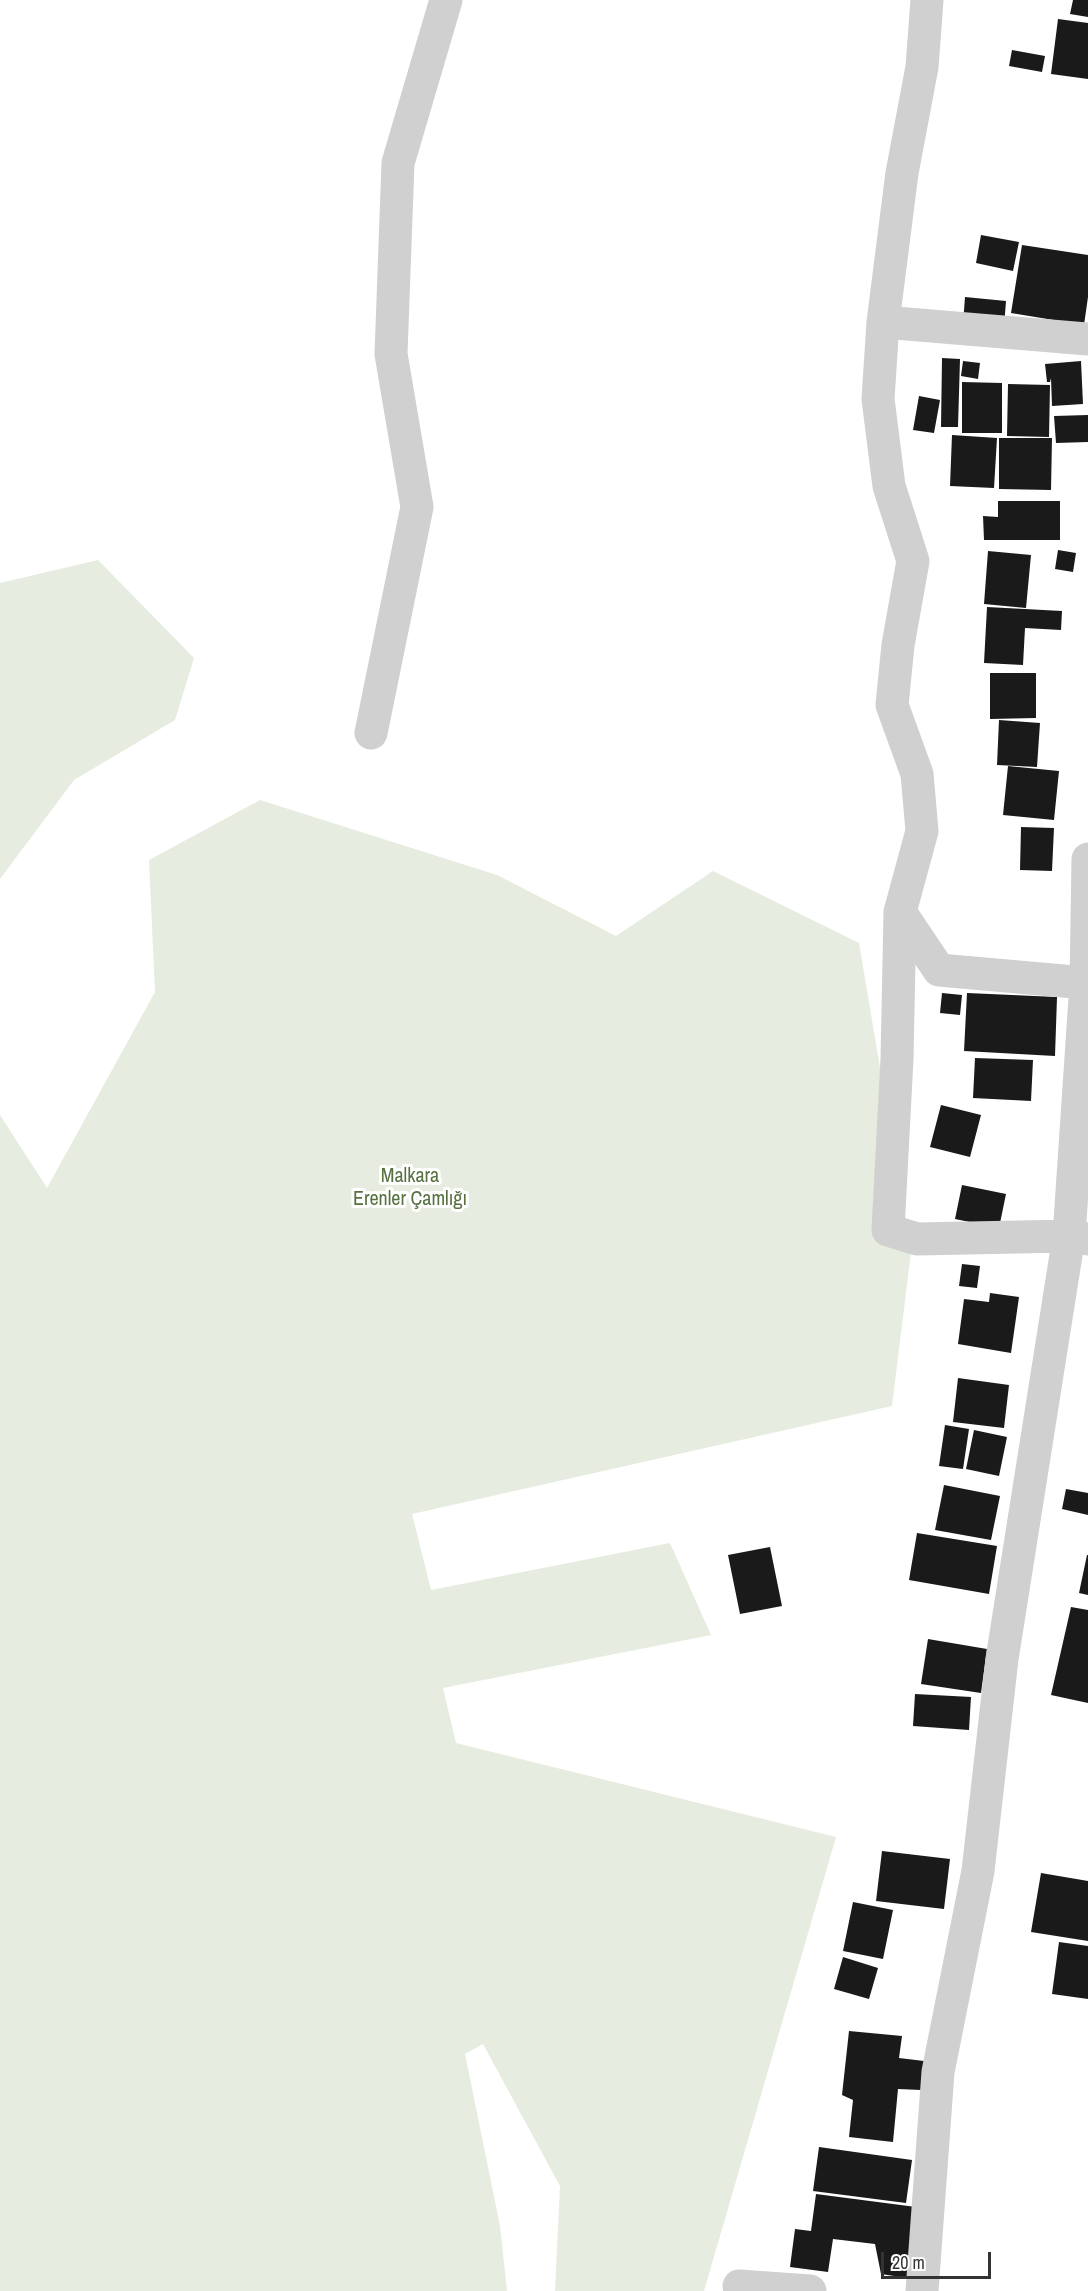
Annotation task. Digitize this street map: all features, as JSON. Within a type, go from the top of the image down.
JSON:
[{"type":"street","points":[[371,733],[417,507],[391,354],[398,163],[446,0]]},
{"type":"street","points":[[927,0],[922,67],[902,173],[883,322],[878,399],[889,486],[913,561],[898,645],[892,705],[917,774],[922,831],[900,912],[897,1059],[888,1230],[917,1239],[1078,1237]]},
{"type":"street","points":[[883,322],[1088,339]]},
{"type":"street","points":[[922,2291],[938,2072],[978,1872],[1002,1659],[1078,1237],[1088,859]]},
{"type":"street","points":[[900,912],[939,969],[1086,983]]},
{"type":"street","points":[[739,2286],[810,2291]]},
{"type":"green space","points":[[98,560],[194,658],[175,720],[74,780],[0,879],[0,583]]},
{"type":"green space","name":"Malkara Erenler Çamlığı","points":[[260,800],[497,875],[616,936],[713,871],[859,943],[911,1252],[892,1406],[412,1514],[431,1590],[670,1543],[711,1635],[443,1688],[456,1743],[836,1837],[704,2291],[555,2291],[560,2186],[483,2044],[465,2054],[500,2226],[507,2291],[0,2291],[0,1115],[47,1188],[155,992],[149,860]]},
{"type":"building","points":[[1073,0],[1088,0],[1088,17],[1070,14]]},
{"type":"building","points":[[1058,19],[1088,23],[1088,79],[1051,74]]},
{"type":"building","points":[[1012,50],[1045,56],[1042,72],[1009,66]]},
{"type":"building","points":[[981,235],[1019,242],[1013,271],[976,263]]},
{"type":"building","points":[[1022,245],[1088,255],[1088,297],[1084,325],[1011,313]]},
{"type":"building","points":[[965,297],[1006,301],[1004,327],[963,324]]},
{"type":"building","points":[[942,358],[960,359],[958,427],[941,427]]},
{"type":"building","points":[[963,361],[980,363],[978,379],[961,376]]},
{"type":"building","points":[[1081,361],[1083,404],[1052,406],[1051,378],[1050,382],[1047,382],[1045,364]]},
{"type":"building","points":[[962,382],[1002,383],[1002,433],[962,433]]},
{"type":"building","points":[[1008,384],[1050,385],[1049,437],[1007,436]]},
{"type":"building","points":[[919,396],[940,400],[934,433],[913,430]]},
{"type":"building","points":[[1088,415],[1088,442],[1056,443],[1054,416]]},
{"type":"building","points":[[952,435],[997,438],[994,488],[950,486]]},
{"type":"building","points":[[999,438],[1052,438],[1051,490],[999,489]]},
{"type":"building","points":[[998,501],[1060,501],[1060,540],[984,540],[983,516],[998,517]]},
{"type":"building","points":[[1058,550],[1076,553],[1073,572],[1055,569]]},
{"type":"building","points":[[988,551],[1031,555],[1026,608],[984,604]]},
{"type":"building","points":[[987,607],[1062,611],[1061,630],[1025,628],[1023,665],[984,663]]},
{"type":"building","points":[[990,673],[1036,673],[1036,718],[990,719]]},
{"type":"building","points":[[999,720],[1040,723],[1037,767],[997,765]]},
{"type":"building","points":[[1008,766],[1059,771],[1054,820],[1003,815]]},
{"type":"building","points":[[1021,827],[1054,828],[1052,871],[1020,870]]},
{"type":"building","points":[[942,993],[962,995],[960,1015],[940,1013]]},
{"type":"building","points":[[967,993],[1057,997],[1055,1056],[964,1051]]},
{"type":"building","points":[[975,1058],[1033,1060],[1031,1101],[973,1098]]},
{"type":"building","points":[[941,1105],[981,1115],[970,1157],[930,1147]]},
{"type":"building","points":[[962,1185],[1006,1194],[999,1228],[955,1219]]},
{"type":"building","points":[[962,1264],[980,1266],[977,1288],[959,1286]]},
{"type":"building","points":[[990,1293],[1019,1297],[1011,1353],[958,1344],[964,1299],[989,1302]]},
{"type":"building","points":[[958,1378],[1009,1385],[1004,1428],[953,1422]]},
{"type":"building","points":[[945,1425],[969,1429],[963,1469],[939,1466]]},
{"type":"building","points":[[974,1430],[1007,1437],[999,1476],[966,1469]]},
{"type":"building","points":[[944,1485],[1000,1496],[991,1540],[935,1530]]},
{"type":"building","points":[[1066,1489],[1088,1493],[1088,1515],[1062,1509]]},
{"type":"building","points":[[917,1533],[997,1546],[989,1594],[909,1580]]},
{"type":"building","points":[[770,1547],[782,1606],[740,1614],[728,1555]]},
{"type":"building","points":[[1088,1555],[1088,1595],[1079,1593]]},
{"type":"building","points":[[1071,1607],[1088,1610],[1088,1703],[1051,1695]]},
{"type":"building","points":[[928,1639],[987,1649],[981,1693],[921,1684]]},
{"type":"building","points":[[915,1694],[971,1697],[969,1730],[913,1726]]},
{"type":"building","points":[[882,1851],[950,1859],[944,1909],[876,1901]]},
{"type":"building","points":[[1041,1873],[1088,1881],[1088,1941],[1031,1932]]},
{"type":"building","points":[[853,1902],[893,1910],[883,1959],[843,1951]]},
{"type":"building","points":[[1059,1942],[1088,1946],[1088,1999],[1052,1994]]},
{"type":"building","points":[[843,1957],[878,1968],[869,1999],[834,1989]]},
{"type":"building","points":[[849,2031],[902,2036],[899,2058],[924,2061],[921,2090],[898,2089],[893,2142],[849,2137],[853,2100],[842,2095]]},
{"type":"building","points":[[819,2147],[912,2160],[906,2203],[813,2191]]},
{"type":"building","points":[[816,2194],[916,2207],[907,2278],[881,2274],[875,2244],[833,2239],[828,2272],[790,2267],[795,2229],[811,2231]]}]
